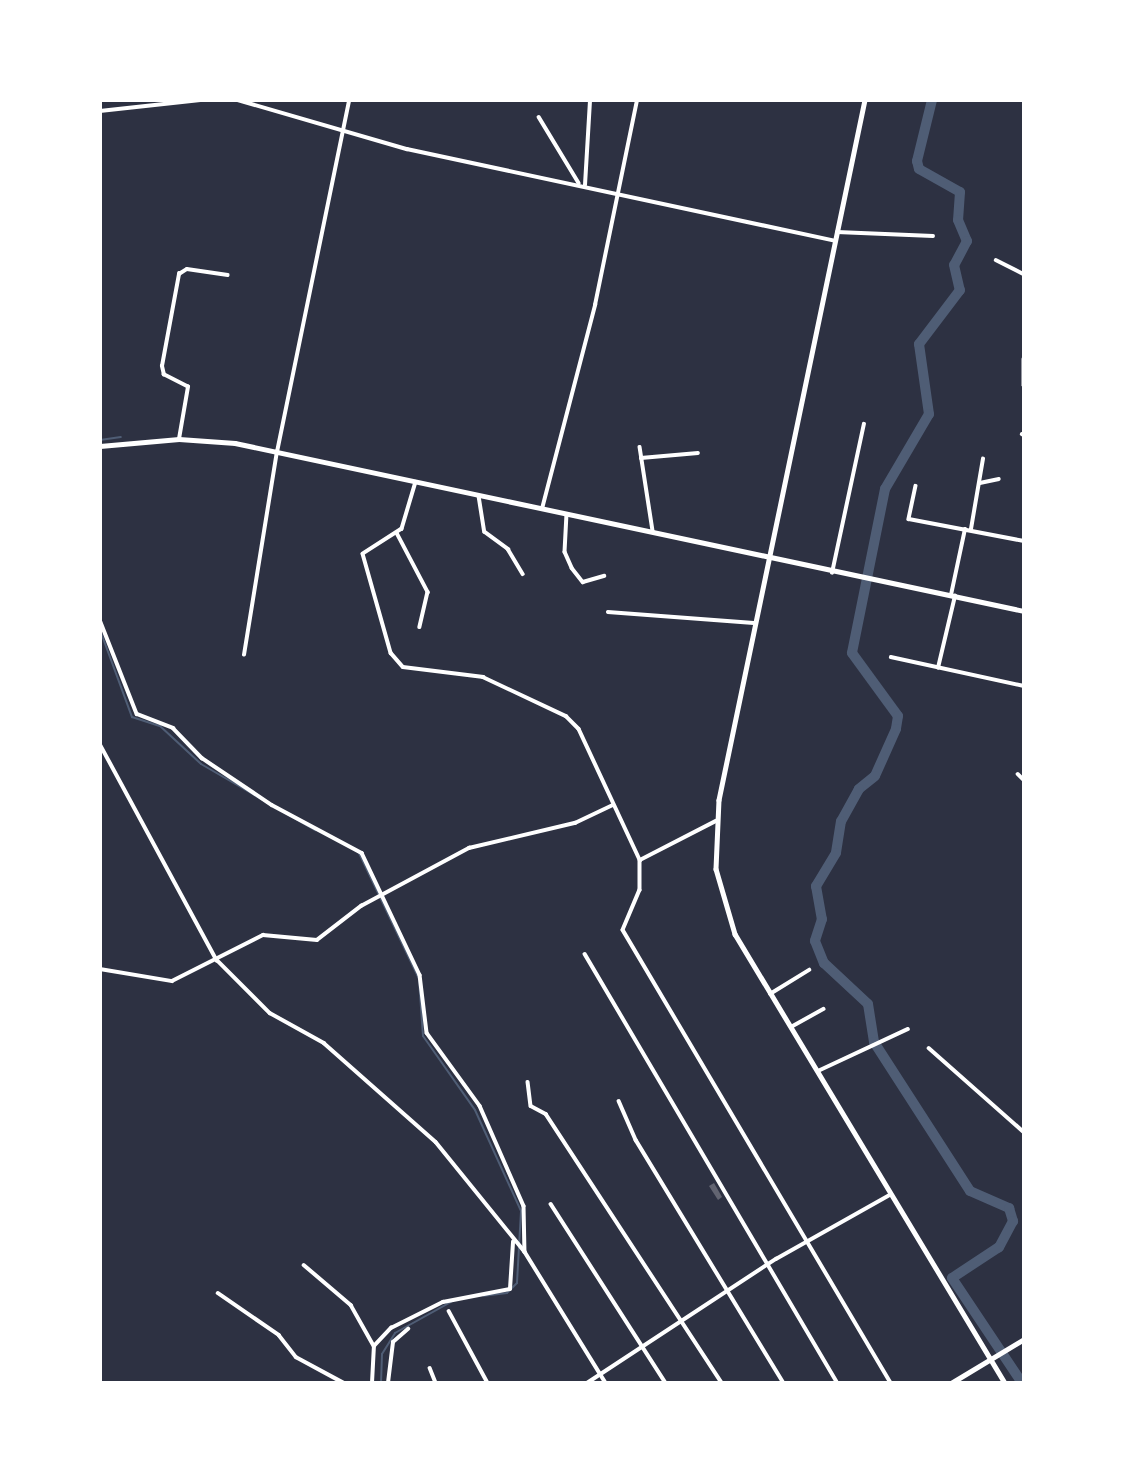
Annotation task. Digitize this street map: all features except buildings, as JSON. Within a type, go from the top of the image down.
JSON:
[{"type":"main road","points":[[865,100],[754,623],[716,821],[716,870],[726,913],[790,1028],[888,1196],[1005,1383]]},
{"type":"main road","points":[[100,446],[179,439],[277,452],[872,582],[1024,611]]},
{"type":"main road","points":[[951,1383],[1024,1339]]},
{"type":"street","points":[[100,111],[202,100]]},
{"type":"street","points":[[238,100],[342,131],[619,192],[740,226],[835,241]]},
{"type":"street","points":[[244,655],[277,452],[349,100]]},
{"type":"street","points":[[586,185],[590,100]]},
{"type":"street","points":[[542,509],[619,192],[637,100]]},
{"type":"street","points":[[539,117],[579,183]]},
{"type":"street","points":[[837,232],[933,236]]},
{"type":"street","points":[[996,260],[1024,274]]},
{"type":"street","points":[[179,439],[188,387],[164,375],[162,366],[179,274],[187,269],[228,275]]},
{"type":"street","points":[[1024,359],[1024,385]]},
{"type":"street","points":[[832,573],[864,424]]},
{"type":"street","points":[[640,447],[654,534]]},
{"type":"street","points":[[641,458],[698,453]]},
{"type":"street","points":[[971,530],[983,459]]},
{"type":"street","points":[[979,483],[999,479]]},
{"type":"street","points":[[416,482],[407,522],[397,533],[363,554],[397,662],[412,669],[472,672],[571,719],[640,860],[640,890],[623,930],[804,1242],[891,1383]]},
{"type":"street","points":[[916,486],[909,519],[1024,541]]},
{"type":"street","points":[[479,496],[485,532],[508,549],[523,574]]},
{"type":"street","points":[[567,514],[564,547],[572,568],[583,582],[604,576]]},
{"type":"street","points":[[938,668],[965,528]]},
{"type":"street","points":[[397,533],[428,593],[420,627]]},
{"type":"street","points":[[608,612],[754,623]]},
{"type":"street","points":[[100,620],[137,714],[173,728],[202,758],[272,805],[352,843],[420,975],[427,1033],[480,1106],[524,1206],[525,1252]]},
{"type":"street","points":[[891,657],[1024,686]]},
{"type":"street","points":[[100,744],[217,960],[270,1013],[324,1043],[436,1142],[515,1243],[525,1252],[606,1383]]},
{"type":"street","points":[[1018,774],[1024,780]]},
{"type":"street","points":[[100,970],[172,981],[266,934],[317,940],[373,901],[469,848],[575,823],[613,805]]},
{"type":"street","points":[[640,860],[716,821]]},
{"type":"street","points":[[585,954],[838,1383]]},
{"type":"street","points":[[771,994],[809,970]]},
{"type":"street","points":[[790,1028],[823,1009]]},
{"type":"street","points":[[817,1072],[908,1029]]},
{"type":"street","points":[[929,1048],[1024,1132]]},
{"type":"street","points":[[528,1082],[531,1106],[545,1114],[722,1383]]},
{"type":"street","points":[[619,1101],[784,1383]]},
{"type":"street","points":[[587,1383],[804,1242],[888,1196]]},
{"type":"street","points":[[551,1205],[666,1383]]},
{"type":"street","points":[[374,1346],[391,1328],[443,1302],[510,1289],[515,1243]]},
{"type":"street","points":[[303,1265],[351,1305],[374,1346],[372,1383]]},
{"type":"street","points":[[218,1293],[279,1335],[296,1357],[344,1383]]},
{"type":"street","points":[[449,1311],[488,1383]]},
{"type":"street","points":[[388,1383],[393,1342],[408,1329]]},
{"type":"street","points":[[430,1368],[436,1383]]},
{"type":"waterway","points":[[932,100],[917,161],[919,169],[960,192],[958,220],[967,241],[954,265],[960,290],[919,344],[929,414],[885,489],[852,653],[898,716],[896,729],[875,776],[859,789],[841,821],[836,853],[816,886],[822,919],[815,941],[824,963],[868,1004],[874,1042],[970,1191],[1009,1208],[1013,1221],[999,1247],[952,1278],[1022,1383]]},
{"type":"waterway","points":[[100,440],[121,437]]},
{"type":"waterway","points":[[100,630],[132,717],[160,726],[201,764],[315,830]]},
{"type":"waterway","points":[[359,853],[419,979],[423,1036],[475,1110],[521,1211],[517,1283],[507,1293],[484,1296]]},
{"type":"waterway","points":[[381,1383],[382,1354],[395,1333],[451,1302]]}]
